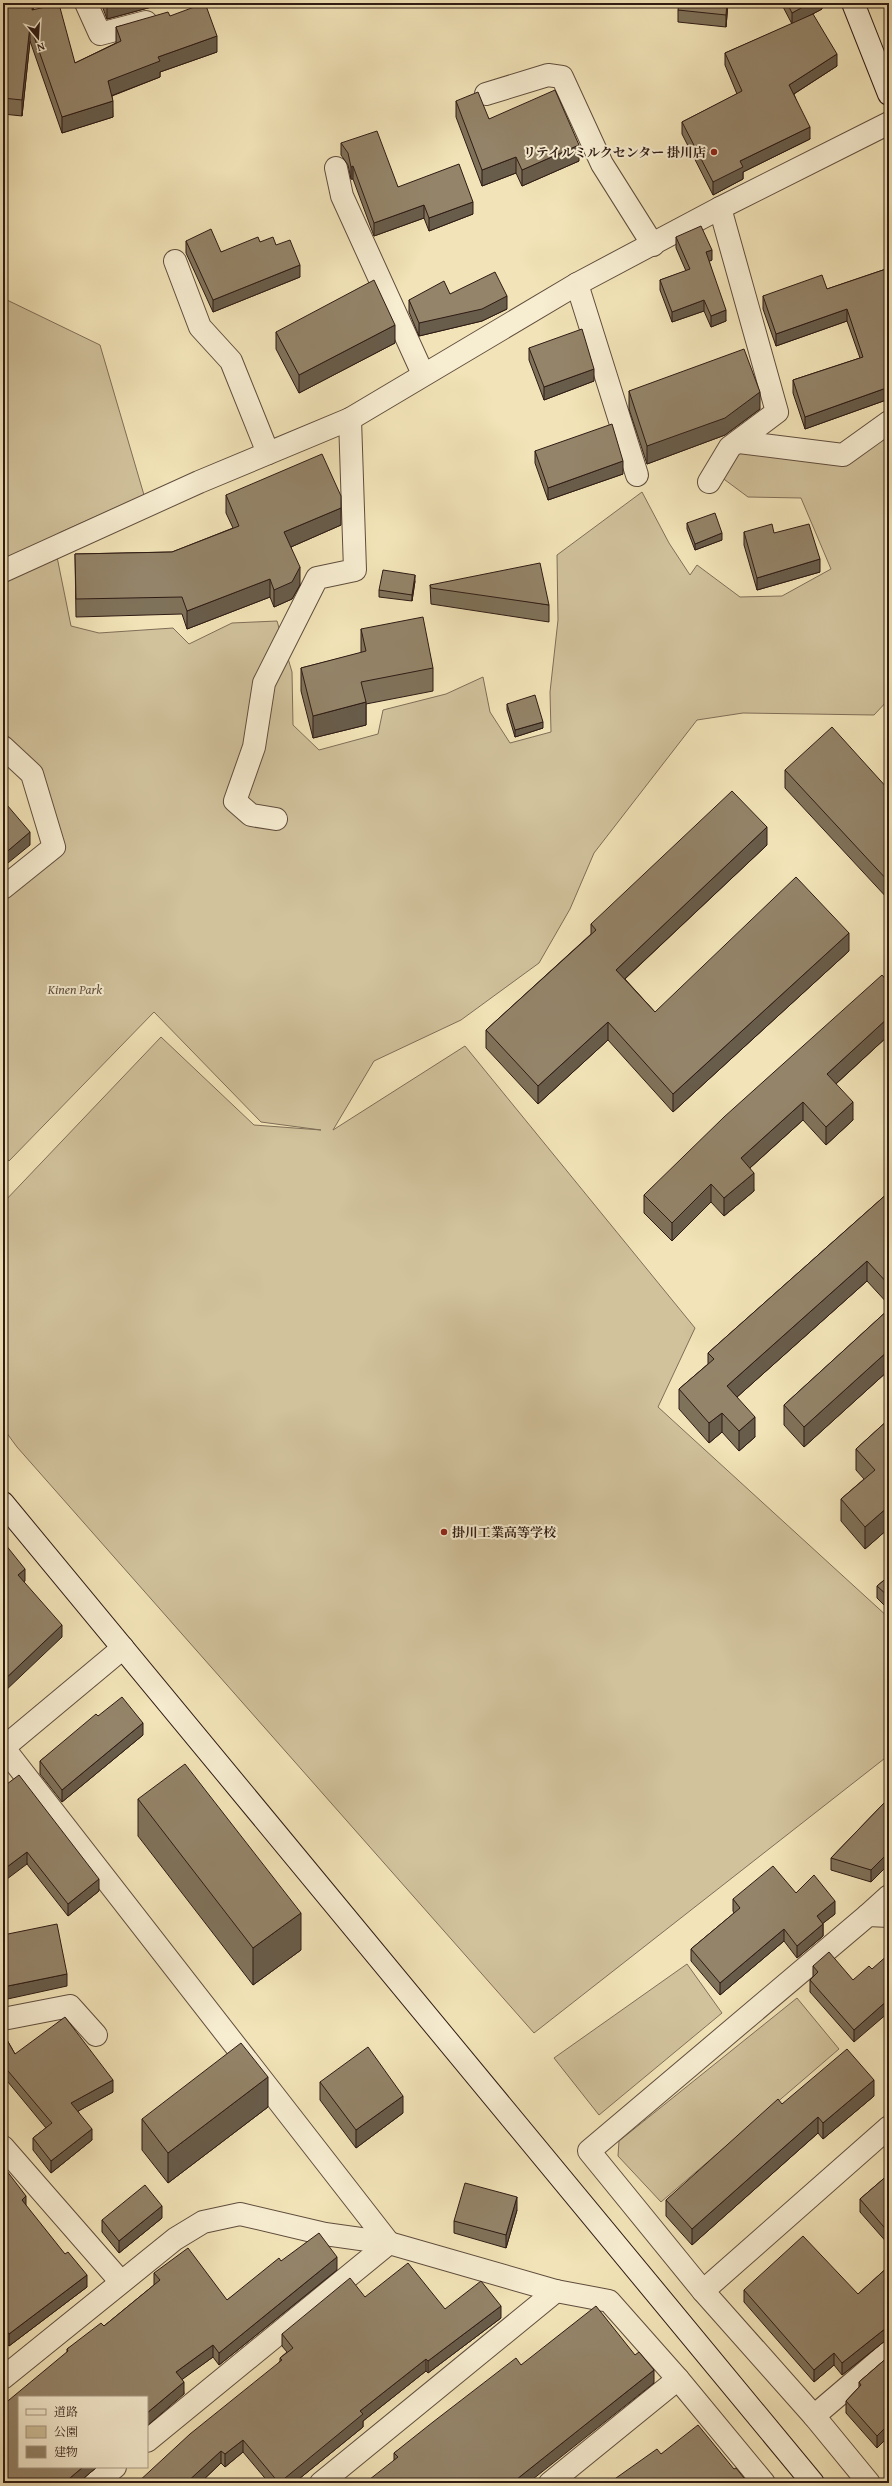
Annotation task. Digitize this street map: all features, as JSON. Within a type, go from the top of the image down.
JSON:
[{"type":"street","points":[[86,3],[100,34],[162,17]]},
{"type":"street","points":[[853,3],[889,94]]},
{"type":"street","points":[[486,94],[548,75],[562,77],[602,164],[653,245]]},
{"type":"street","points":[[3,571],[268,453],[350,419],[423,374],[577,284],[653,245],[720,208],[889,123]]},
{"type":"street","points":[[336,168],[342,196],[423,374]]},
{"type":"street","points":[[709,482],[730,447],[739,442],[777,412],[720,208]]},
{"type":"street","points":[[175,261],[200,327],[231,362],[268,453]]},
{"type":"street","points":[[577,284],[637,475]]},
{"type":"street","points":[[276,819],[251,815],[235,801],[254,747],[264,683],[317,578],[354,570],[350,419]]},
{"type":"street","points":[[739,442],[843,455],[889,422]]},
{"type":"street","points":[[3,747],[32,774],[54,847],[3,888]]},
{"type":"street","points":[[3,1503],[813,2483]]},
{"type":"street","points":[[123,1648],[3,1748],[389,2243]]},
{"type":"street","points":[[869,2483],[814,2416],[702,2291],[589,2151],[878,1916],[889,1896]]},
{"type":"street","points":[[3,2019],[70,2006],[96,2035]]},
{"type":"street","points":[[702,2291],[889,2128]]},
{"type":"street","points":[[3,2147],[121,2282]]},
{"type":"street","points":[[3,2378],[175,2239],[203,2222],[240,2214],[325,2234],[389,2243],[556,2291],[609,2301],[678,2379],[764,2483]]},
{"type":"street","points":[[148,2440],[389,2243]]},
{"type":"street","points":[[321,2483],[556,2291]]},
{"type":"street","points":[[814,2416],[889,2352]]},
{"type":"street","points":[[550,2483],[678,2379]]},
{"type":"street","points":[[95,2483],[114,2468]]},
{"type":"green space","points":[[3,296],[7,300],[100,345],[144,495],[61,532],[3,565]]},
{"type":"green space","name":"掛川工業高等学校","points":[[889,421],[889,699],[874,715],[743,713],[697,720],[594,853],[570,909],[539,963],[461,1020],[374,1061],[333,1130],[465,1046],[695,1328],[658,1407],[889,1618],[889,1755],[534,2033],[17,1447],[3,1428],[3,1203],[161,1037],[254,1125],[321,1130],[261,1122],[154,1012],[9,1161],[3,1153],[3,892],[58,852],[44,816],[3,747],[3,583],[55,547],[71,626],[99,633],[173,628],[189,644],[232,623],[277,621],[292,672],[293,725],[319,750],[378,734],[383,710],[446,694],[483,677],[490,712],[510,743],[551,732],[550,692],[558,620],[557,555],[642,492],[669,543],[690,575],[697,565],[740,597],[782,596],[831,569],[801,498],[748,497],[717,474],[737,448],[848,458]]},
{"type":"green space","points":[[687,1964],[722,2013],[599,2115],[554,2058]]},
{"type":"green space","points":[[797,1998],[839,2049],[661,2202],[618,2156],[619,2141]]},
{"type":"building","points":[[3,3],[33,3],[32,10],[59,4],[75,63],[121,41],[116,27],[168,12],[170,16],[205,3],[217,36],[158,57],[160,61],[108,81],[113,101],[62,117],[30,25],[22,100],[3,98]]},
{"type":"building","points":[[106,3],[121,3],[107,7]]},
{"type":"building","points":[[679,3],[727,3],[726,15],[678,10]]},
{"type":"building","points":[[787,3],[810,3],[792,13]]},
{"type":"building","points":[[813,14],[837,54],[789,85],[810,127],[740,161],[743,167],[713,182],[682,122],[742,91],[725,53]]},
{"type":"building","points":[[555,90],[579,145],[522,170],[516,157],[482,170],[456,101],[478,92],[489,119]]},
{"type":"building","points":[[377,131],[398,187],[459,164],[473,202],[429,218],[424,205],[374,223],[353,166],[351,167],[348,153],[341,143]]},
{"type":"building","points":[[701,226],[712,250],[706,252],[726,310],[711,316],[704,300],[672,312],[660,280],[690,269],[676,237]]},
{"type":"building","points":[[211,229],[221,252],[258,237],[260,242],[273,237],[276,245],[290,240],[300,265],[213,300],[186,241]]},
{"type":"building","points":[[889,268],[889,387],[805,417],[793,380],[863,357],[847,309],[776,334],[763,296],[822,275],[827,289]]},
{"type":"building","points":[[495,272],[507,296],[482,309],[419,323],[409,300],[444,281],[450,294]]},
{"type":"building","points":[[374,280],[395,325],[299,375],[276,332]]},
{"type":"building","points":[[582,329],[594,369],[544,387],[529,348]]},
{"type":"building","points":[[744,349],[760,392],[725,418],[647,446],[629,391]]},
{"type":"building","points":[[612,424],[623,461],[548,488],[535,451]]},
{"type":"building","points":[[322,454],[341,496],[341,508],[284,532],[300,567],[292,582],[274,590],[270,579],[187,611],[182,597],[76,599],[75,554],[172,552],[239,526],[226,495]]},
{"type":"building","points":[[715,513],[722,533],[695,544],[687,523]]},
{"type":"building","points":[[772,524],[774,533],[809,524],[820,559],[757,578],[744,532]]},
{"type":"building","points":[[540,563],[549,605],[431,588],[430,585]]},
{"type":"building","points":[[383,570],[415,575],[412,595],[379,590]]},
{"type":"building","points":[[423,617],[433,668],[361,682],[366,702],[313,716],[301,668],[366,651],[361,629]]},
{"type":"building","points":[[535,695],[543,722],[515,730],[507,704]]},
{"type":"building","points":[[832,727],[889,790],[889,882],[785,770]]},
{"type":"building","points":[[732,791],[767,827],[616,970],[655,1012],[796,877],[849,933],[673,1094],[608,1022],[538,1086],[486,1030],[596,930],[591,924]]},
{"type":"building","points":[[7,805],[30,832],[3,855],[3,808]]},
{"type":"building","points":[[882,975],[889,983],[889,1017],[827,1074],[853,1102],[826,1127],[803,1102],[741,1158],[754,1173],[724,1198],[711,1184],[672,1223],[644,1195],[724,1117]]},
{"type":"building","points":[[889,1192],[889,1285],[867,1261],[727,1386],[755,1417],[739,1431],[722,1413],[709,1423],[679,1389],[714,1359],[708,1353]]},
{"type":"building","points":[[889,1309],[889,1350],[804,1427],[784,1405]]},
{"type":"building","points":[[889,1419],[889,1506],[865,1527],[841,1499],[875,1470],[856,1449]]},
{"type":"building","points":[[5,1544],[25,1569],[18,1575],[62,1625],[3,1681],[3,1545]]},
{"type":"building","points":[[889,1576],[889,1597],[877,1586]]},
{"type":"building","points":[[122,1697],[143,1723],[62,1790],[40,1761],[96,1714],[98,1716]]},
{"type":"building","points":[[185,1764],[301,1913],[253,1948],[138,1799]]},
{"type":"building","points":[[19,1775],[99,1879],[68,1904],[27,1852],[3,1870],[3,1787]]},
{"type":"building","points":[[885,1802],[889,1807],[889,1852],[871,1870],[831,1858]]},
{"type":"building","points":[[773,1866],[796,1893],[814,1875],[835,1901],[817,1916],[823,1924],[797,1946],[784,1929],[720,1983],[691,1949],[740,1908],[733,1899]]},
{"type":"building","points":[[57,1924],[67,1974],[3,1987],[3,1935]]},
{"type":"building","points":[[829,1952],[853,1980],[869,1966],[872,1969],[889,1954],[889,1999],[854,2030],[810,1980],[818,1972],[813,1966]]},
{"type":"building","points":[[65,2017],[113,2080],[71,2103],[92,2129],[51,2161],[33,2138],[52,2123],[3,2065],[6,2061],[3,2062],[3,2033],[15,2054]]},
{"type":"building","points":[[241,2043],[268,2077],[168,2153],[142,2119]]},
{"type":"building","points":[[368,2047],[403,2096],[356,2130],[320,2082]]},
{"type":"building","points":[[847,2049],[874,2080],[823,2123],[818,2117],[692,2229],[666,2200],[778,2099],[782,2104]]},
{"type":"building","points":[[3,2166],[26,2196],[22,2200],[65,2254],[68,2252],[87,2275],[9,2334],[3,2326]]},
{"type":"building","points":[[889,2174],[889,2233],[860,2199]]},
{"type":"building","points":[[465,2183],[517,2197],[506,2235],[454,2221]]},
{"type":"building","points":[[145,2185],[162,2206],[119,2241],[102,2220]]},
{"type":"building","points":[[319,2233],[337,2257],[219,2353],[213,2345],[176,2372],[184,2382],[148,2412],[148,2396],[18,2396],[18,2468],[82,2468],[64,2483],[3,2483],[3,2405],[68,2351],[67,2349],[101,2323],[104,2326],[160,2280],[154,2273],[188,2248],[227,2300],[279,2258],[281,2261]]},
{"type":"building","points":[[803,2236],[858,2294],[889,2266],[889,2328],[886,2328],[842,2363],[834,2353],[814,2370],[744,2290]]},
{"type":"building","points":[[408,2263],[445,2309],[481,2281],[501,2306],[428,2361],[426,2359],[360,2411],[363,2414],[279,2483],[243,2440],[225,2454],[221,2451],[186,2483],[137,2483],[190,2434],[282,2360],[280,2358],[293,2348],[282,2334],[350,2278],[365,2297]]},
{"type":"building","points":[[596,2306],[635,2355],[639,2352],[654,2370],[512,2483],[365,2483],[398,2457],[394,2453],[516,2358],[521,2365]]},
{"type":"building","points":[[889,2356],[889,2424],[877,2436],[846,2401],[861,2385],[859,2382]]},
{"type":"building","points":[[698,2425],[734,2469],[736,2468],[748,2483],[609,2483],[657,2449],[661,2454]]},
{"type":"place","name":"リテイルミルクセンター 掛川店","points":[[714,152]]},
{"type":"place","name":"掛川工業高等学校","points":[[444,1532]]},
{"type":"park label","name":"Kinen Park","points":[[75,989]]}]
